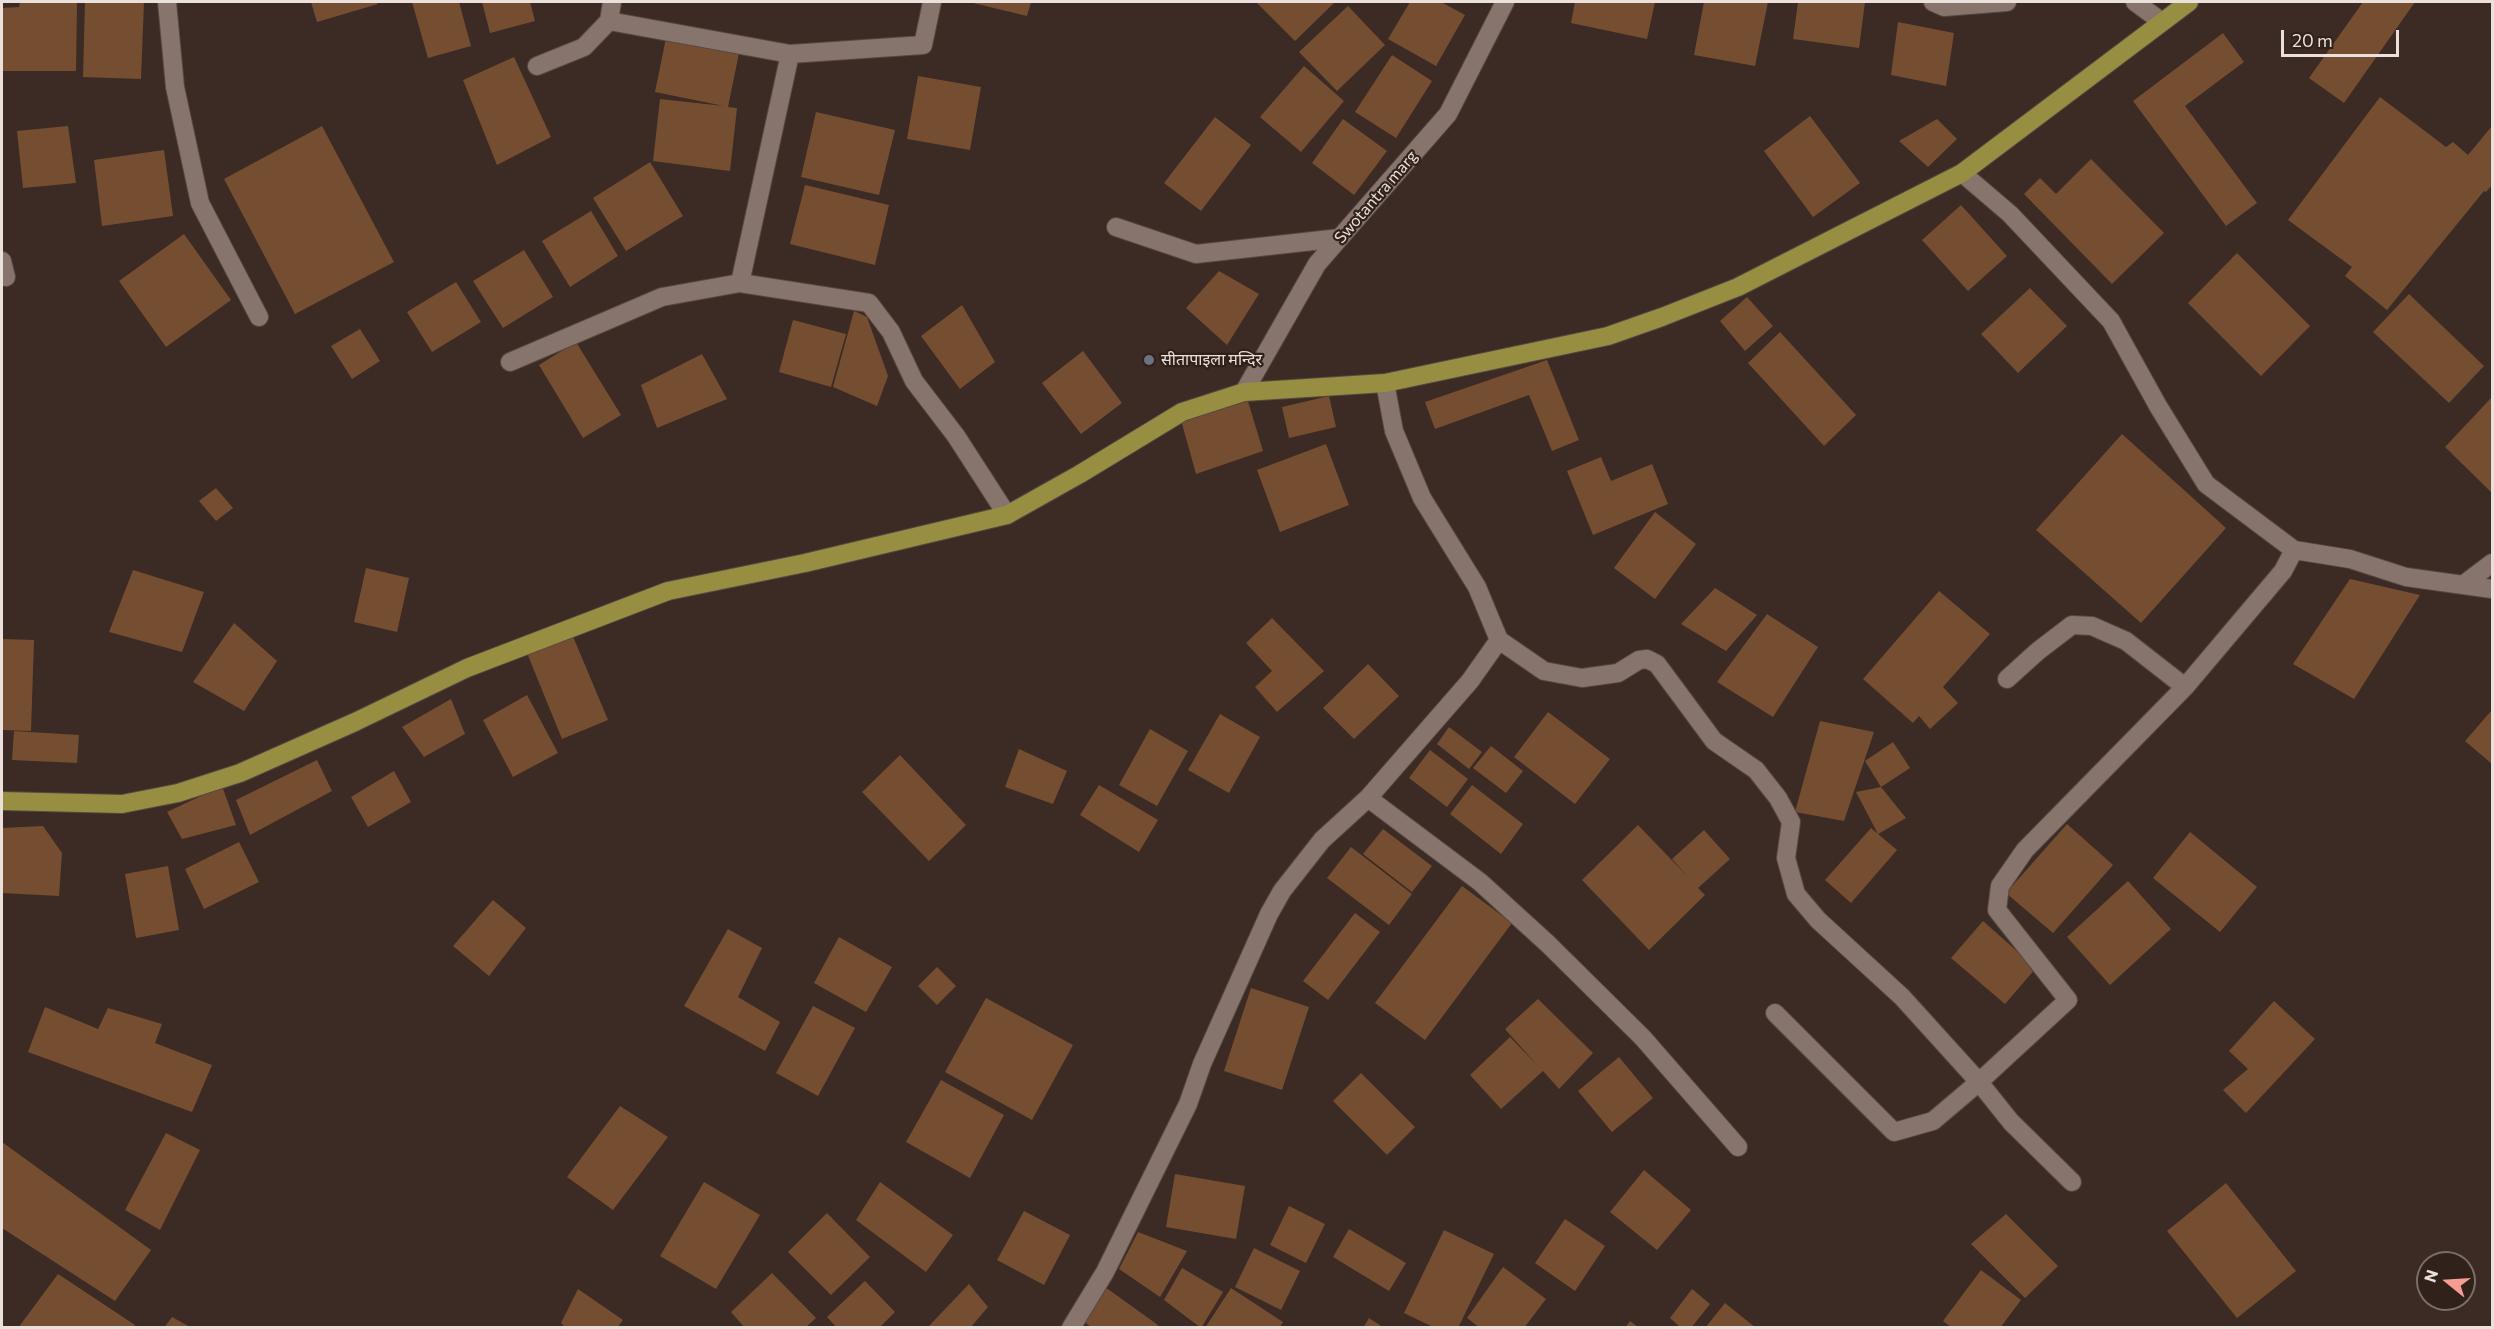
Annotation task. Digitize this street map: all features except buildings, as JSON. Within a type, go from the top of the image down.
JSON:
[{"type":"main road","points":[[2,801],[122,804],[178,793],[250,769],[467,668],[668,591],[805,563],[1007,515],[1182,412],[1244,392],[1384,383],[1608,336],[1662,317],[1738,287],[1962,173],[2189,2]]},
{"type":"street","points":[[167,2],[175,87],[200,203],[259,317]]},
{"type":"street","points":[[537,66],[584,47],[609,21],[612,2]]},
{"type":"street","points":[[609,21],[790,54],[923,45],[932,2]]},
{"type":"street","name":"Swotantra marg","points":[[1244,392],[1317,264],[1448,114],[1505,2]]},
{"type":"street","points":[[1933,2],[1944,6],[2007,2]]},
{"type":"street","points":[[2134,2],[2162,22]]},
{"type":"street","points":[[740,283],[790,54]]},
{"type":"street","points":[[1962,173],[2010,214],[2111,321],[2158,406],[2206,484],[2294,550],[2350,559],[2406,577],[2493,590]]},
{"type":"street","points":[[1116,227],[1196,255],[1340,238]]},
{"type":"street","points":[[510,362],[662,297],[740,283],[869,303],[891,332],[914,381],[956,436],[1007,515]]},
{"type":"street","points":[[1384,383],[1395,431],[1422,498],[1477,587],[1499,640],[1545,671],[1582,678],[1618,673],[1639,660],[1647,659],[1657,664],[1714,741],[1756,770],[1778,798],[1791,822],[1786,858],[1796,894],[1818,920],[1902,997],[1979,1082],[2011,1122],[2072,1182]]},
{"type":"street","points":[[1775,1013],[1894,1132],[1933,1121],[1979,1082],[2068,1000],[1997,909],[2000,886],[2025,850],[2185,687],[2283,572],[2294,550]]},
{"type":"street","points":[[2463,585],[2493,563]]},
{"type":"street","points":[[2007,679],[2072,625],[2092,626],[2126,641],[2185,687]]},
{"type":"street","points":[[1071,1328],[1105,1272],[1188,1104],[1202,1064],[1277,899],[1322,840],[1368,798],[1470,681],[1499,640]]},
{"type":"street","points":[[1368,798],[1479,882],[1548,944],[1643,1038],[1738,1148]]},
{"type":"place","name":"सीतापाइला मन्दिर","points":[[1149,360]]}]
